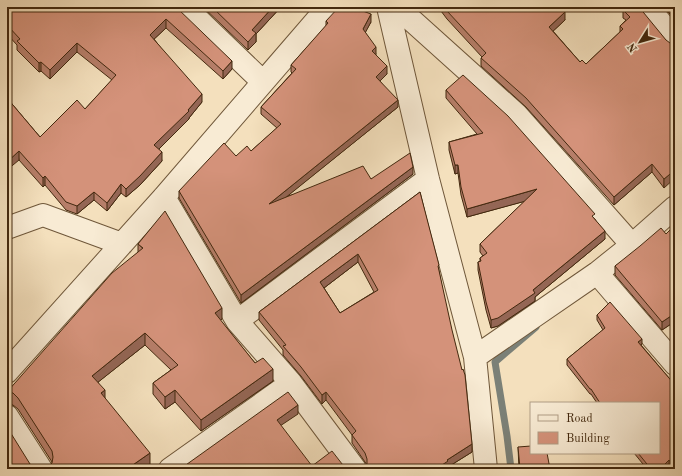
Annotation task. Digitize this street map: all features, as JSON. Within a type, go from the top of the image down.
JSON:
[{"type":"street","points":[[185,7],[263,82]]},
{"type":"street","points":[[7,372],[164,197],[328,7]]},
{"type":"street","points":[[388,7],[428,179],[475,357],[486,469]]},
{"type":"street","points":[[397,7],[517,114],[632,245]]},
{"type":"street","points":[[648,7],[675,40]]},
{"type":"street","points":[[237,321],[428,179]]},
{"type":"street","points":[[164,197],[237,321],[291,383],[355,469]]},
{"type":"street","points":[[475,357],[598,273],[675,207]]},
{"type":"street","points":[[7,228],[43,215],[122,244]]},
{"type":"street","points":[[598,273],[675,364]]},
{"type":"street","points":[[170,469],[291,383]]},
{"type":"street","points":[[7,416],[41,469]]},
{"type":"building","points":[[7,7],[176,7],[232,61],[223,71],[166,19],[150,35],[202,94],[188,110],[189,111],[154,145],[162,152],[126,189],[121,184],[107,203],[94,192],[77,206],[66,202],[45,176],[43,178],[19,151],[7,162],[7,98],[40,137],[77,100],[85,109],[116,75],[77,43],[50,70],[41,62],[39,63],[17,41],[20,39],[7,25]]},
{"type":"building","points":[[212,7],[273,7],[252,30],[256,33],[248,42]]},
{"type":"building","points":[[339,7],[352,7],[371,14],[363,29],[376,47],[372,51],[387,66],[376,77],[398,100],[269,204],[363,166],[371,179],[410,153],[413,167],[241,295],[179,191],[224,143],[236,156],[247,146],[251,151],[281,124],[261,107],[296,69],[291,65],[328,23],[326,21]]},
{"type":"building","points":[[444,7],[560,7],[565,12],[549,27],[580,62],[582,60],[586,64],[623,29],[620,26],[630,17],[623,10],[627,7],[639,7],[666,40],[675,44],[675,170],[664,179],[652,164],[614,197],[526,98],[481,58],[486,53]]},
{"type":"building","points":[[463,75],[508,116],[595,214],[592,216],[605,231],[533,290],[535,293],[498,318],[491,320],[478,262],[481,261],[480,258],[487,253],[480,244],[537,189],[467,209],[461,187],[458,165],[455,165],[449,142],[483,133],[446,90]]},
{"type":"building","points":[[420,192],[439,265],[452,330],[462,370],[463,369],[465,375],[472,444],[436,469],[364,469],[367,465],[367,459],[365,453],[352,435],[356,431],[326,392],[322,395],[283,346],[286,345],[259,312]],"holes":[[[358,254],[378,290],[340,313],[320,282]]]},
{"type":"building","points":[[165,211],[222,308],[215,313],[255,363],[263,358],[273,369],[201,420],[175,390],[165,397],[153,383],[178,365],[145,333],[92,376],[105,390],[101,393],[150,453],[127,469],[44,469],[52,463],[52,451],[18,398],[13,393],[7,392],[112,273],[143,248],[138,244]]},
{"type":"building","points":[[675,225],[675,315],[674,314],[662,322],[615,266],[661,228],[666,234]]},
{"type":"building","points":[[610,302],[642,339],[638,342],[675,385],[675,468],[669,460],[660,469],[651,469],[639,454],[660,454],[660,402],[599,402],[567,359],[605,328],[597,315]]},
{"type":"building","points":[[288,392],[298,405],[277,420],[312,466],[332,451],[346,469],[184,469],[183,467]]},
{"type":"building","points":[[7,427],[30,464],[39,469],[7,469]]},
{"type":"building","points":[[530,446],[530,454],[547,454],[550,469],[520,469],[518,447]]},
{"type":"building","points":[[565,466],[568,469],[561,469]]},
{"type":"waterway","points":[[511,469],[495,362],[536,327]]}]
